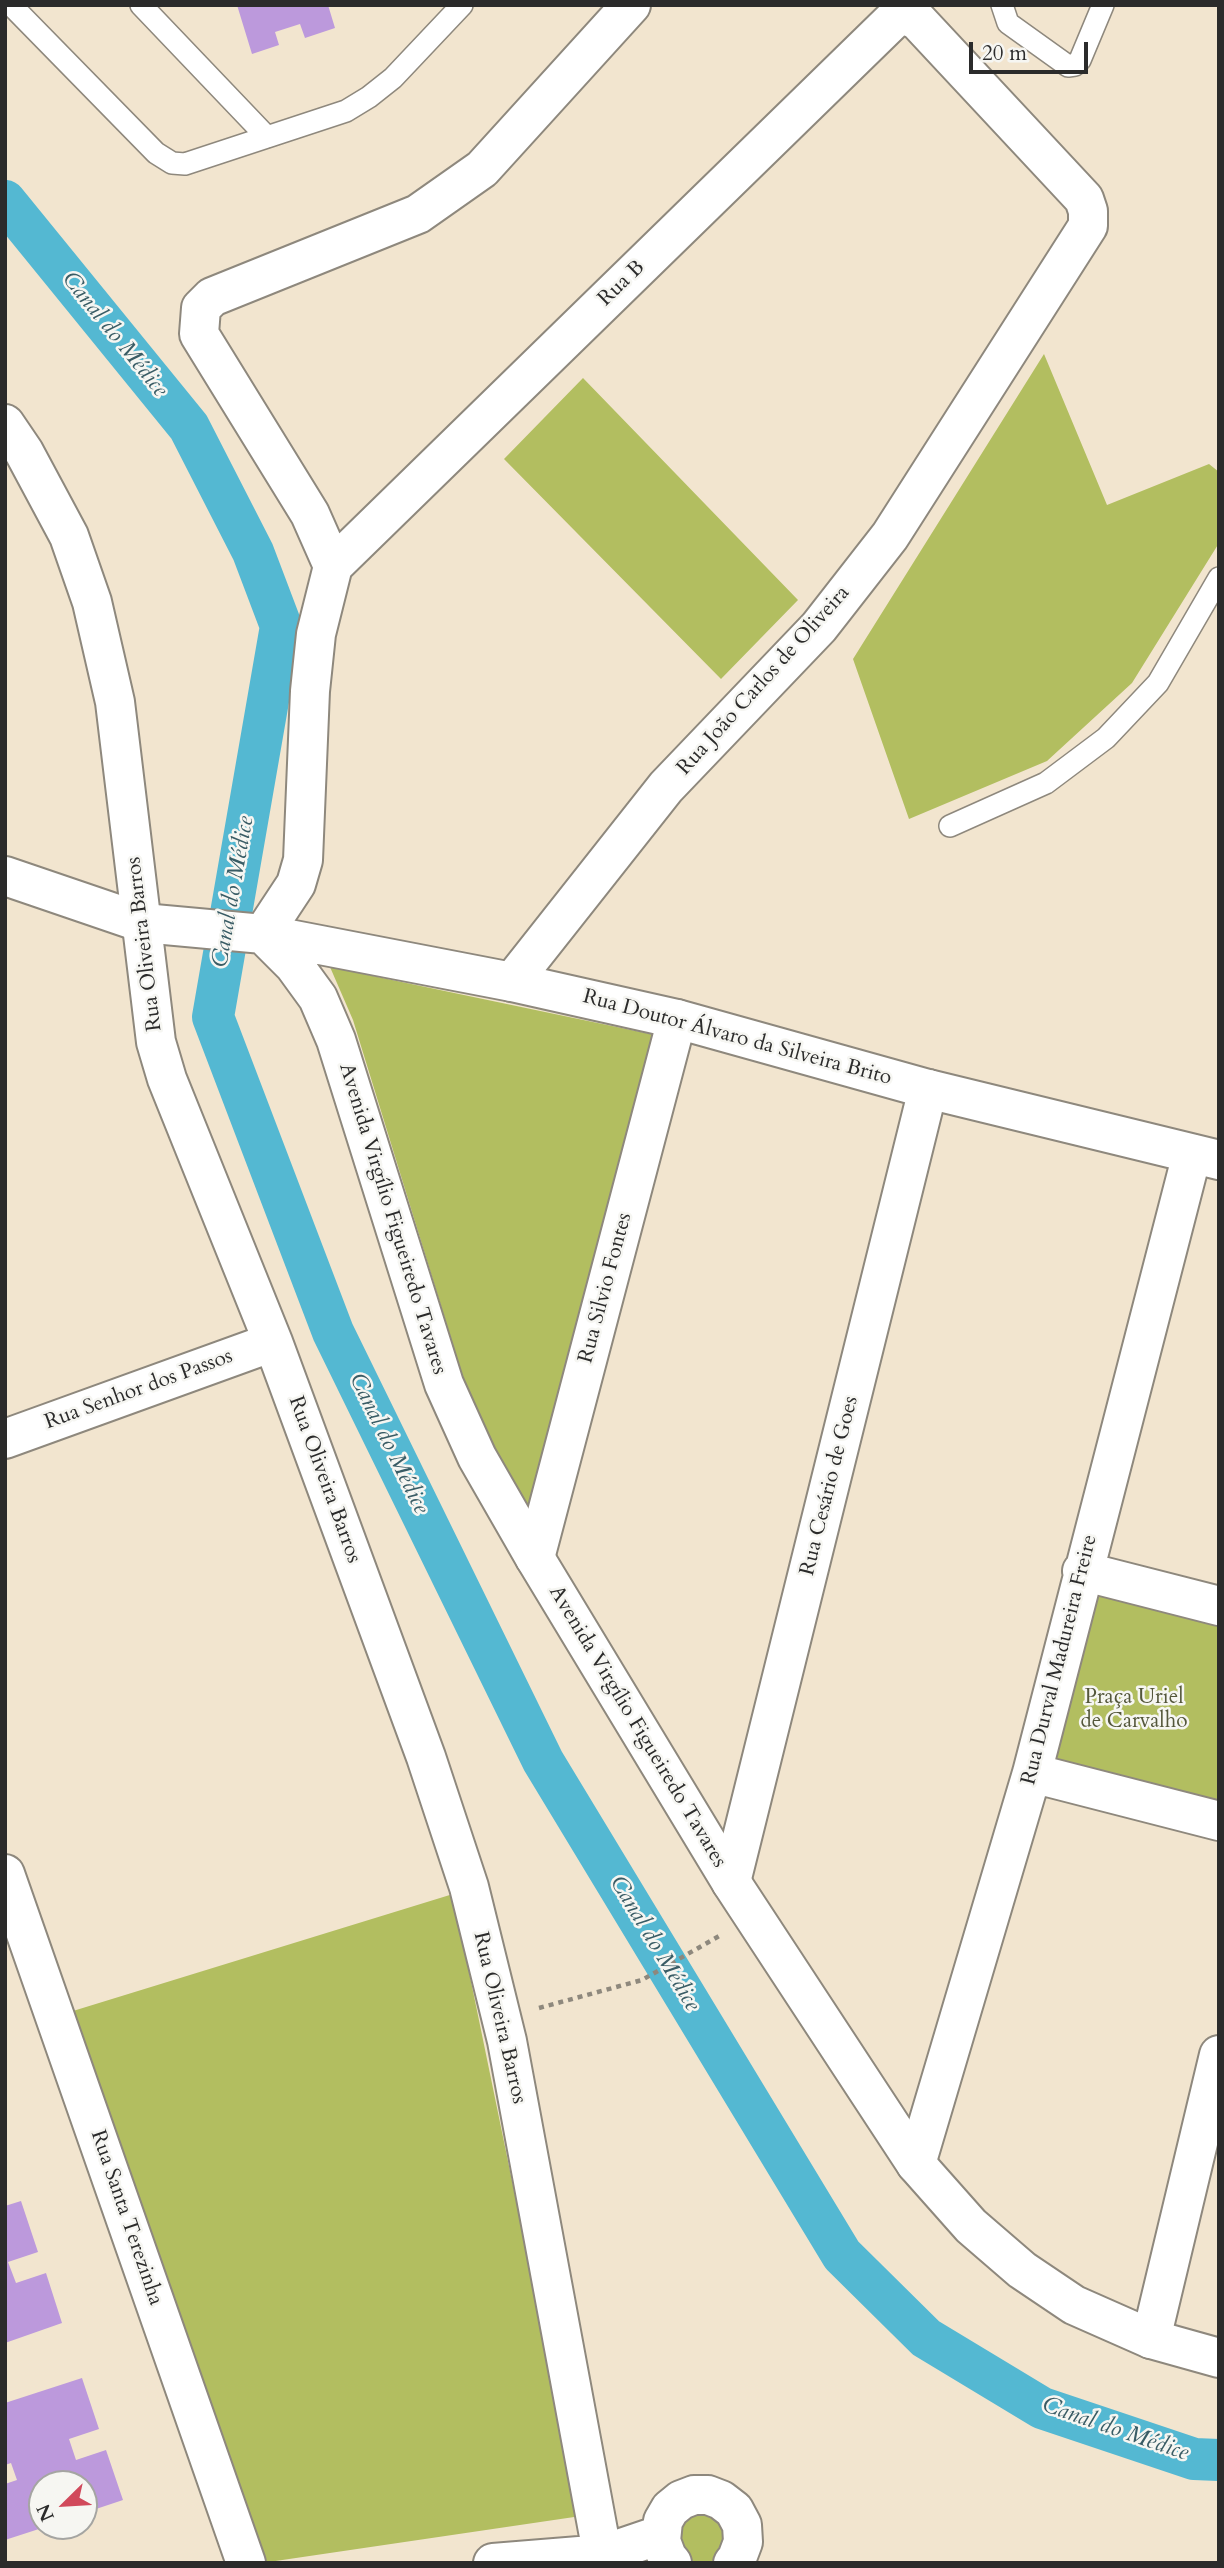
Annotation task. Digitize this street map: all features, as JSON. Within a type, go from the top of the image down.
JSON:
[{"type":"street","points":[[257,934],[296,884],[303,860],[310,691],[315,645],[333,566],[310,514],[199,334],[201,308],[212,296],[418,214],[440,199],[482,169],[631,5]]},
{"type":"street","name":"Rua B","points":[[333,566],[894,19],[904,16],[917,20]]},
{"type":"street","name":"Rua João Carlos de Oliveira","points":[[512,982],[666,787],[819,627],[890,536],[1088,226],[1088,211],[1084,199],[917,20]]},
{"type":"street","name":"Rua Oliveira Barros","points":[[5,424],[24,452],[68,537],[92,602],[115,702],[151,924],[156,1042],[167,1079],[273,1342],[426,1757],[468,1887],[501,2019],[604,2558]]},
{"type":"street","name":"Rua Doutor Álvaro da Silveira Brito","points":[[5,876],[151,924],[257,934],[512,982],[677,1019],[928,1089],[1205,1157]]},
{"type":"street","name":"Avenida Virgílio Figueiredo Tavares","points":[[257,934],[294,965],[318,998],[336,1040],[443,1384],[477,1457],[731,1882],[916,2164],[971,2226],[1022,2270],[1074,2305],[1151,2339],[1219,2358]]},
{"type":"street","name":"Rua Silvio Fontes","points":[[535,1558],[677,1019]]},
{"type":"street","name":"Rua Cesário de Goes","points":[[731,1882],[928,1089]]},
{"type":"street","name":"Rua Durval Madureira Freire","points":[[916,2164],[1032,1773],[1082,1571],[1205,1157]]},
{"type":"street","name":"Rua Senhor dos Passos","points":[[5,1439],[273,1342]]},
{"type":"street","points":[[1082,1571],[1219,1606]]},
{"type":"street","points":[[1032,1773],[1219,1821]]},
{"type":"street","name":"Rua Santa Terezinha","points":[[5,1874],[246,2563]]},
{"type":"street","points":[[1151,2339],[1219,2055]]},
{"type":"street","points":[[493,2563],[604,2558],[666,2549],[663,2521],[670,2509],[681,2500],[694,2495],[708,2495],[722,2500],[734,2510],[742,2525],[743,2542],[733,2563]]},
{"type":"lane","points":[[11,5],[156,153],[172,163],[185,164],[346,111],[393,78],[462,5]]},
{"type":"lane","points":[[141,5],[267,137]]},
{"type":"lane","points":[[1002,5],[1008,23],[1068,66],[1075,65],[1080,60],[1103,5]]},
{"type":"lane","points":[[950,826],[1046,783],[1106,738],[1158,682],[1219,578]]},
{"type":"path","points":[[501,2019],[642,1980],[730,1929]]},
{"type":"green space","points":[[1044,354],[1107,505],[1209,464],[1219,472],[1219,543],[1132,683],[1047,761],[909,819],[853,659]]},
{"type":"green space","points":[[583,378],[798,600],[721,679],[504,459]]},
{"type":"green space","points":[[330,967],[655,1035],[527,1518],[485,1449],[353,1020]]},
{"type":"green space","name":"Praça Uriel de Carvalho","points":[[1082,1571],[1219,1606],[1219,1821],[1032,1773]]},
{"type":"green space","points":[[453,1894],[581,2516],[262,2563],[73,2011]]},
{"type":"green space","points":[[704,2508],[724,2517],[726,2538],[723,2554],[710,2562],[693,2561],[676,2554],[683,2515]]},
{"type":"building","points":[[237,5],[328,5],[335,28],[305,38],[300,24],[275,32],[279,45],[252,54]]},
{"type":"building","points":[[21,2201],[38,2252],[8,2262],[16,2283],[46,2273],[62,2323],[5,2343],[5,2206]]},
{"type":"building","points":[[82,2378],[99,2429],[69,2439],[76,2460],[106,2450],[123,2500],[98,2508],[98,2470],[28,2470],[28,2533],[5,2540],[5,2484],[17,2480],[11,2463],[5,2465],[5,2403]]},
{"type":"waterway","name":"Canal do Médice","points":[[5,201],[189,427],[253,552],[281,626],[213,1017],[333,1332],[543,1761],[842,2255],[926,2338],[1042,2408],[1194,2459],[1219,2460]]}]
